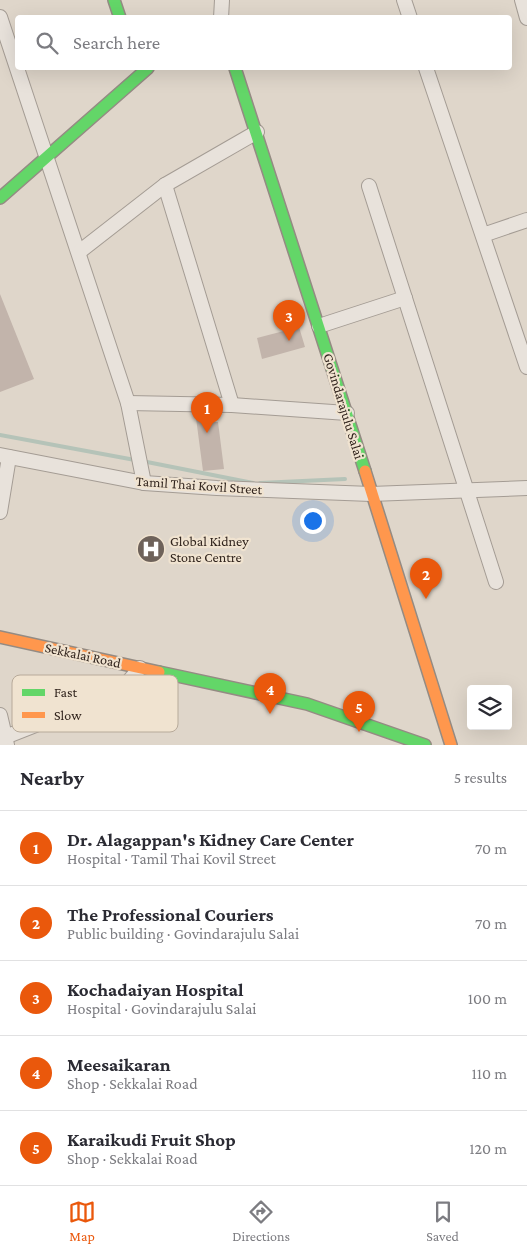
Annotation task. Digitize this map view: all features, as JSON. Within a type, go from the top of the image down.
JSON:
[{"type":"street","points":[[114,0],[119,15]]},
{"type":"street","points":[[221,15],[222,0]]},
{"type":"street","points":[[404,0],[409,15]]},
{"type":"street","points":[[522,0],[527,18]]},
{"type":"street","points":[[0,17],[15,62]]},
{"type":"street","points":[[18,70],[128,403],[144,483]]},
{"type":"street","points":[[0,198],[141,70]]},
{"type":"street","name":"Govindarajulu Salai","points":[[235,70],[258,132],[451,745]]},
{"type":"street","points":[[427,70],[527,367]]},
{"type":"street","points":[[79,252],[165,185],[258,132]]},
{"type":"street","points":[[165,185],[232,405]]},
{"type":"street","points":[[369,186],[496,582]]},
{"type":"street","points":[[483,235],[527,220]]},
{"type":"street","points":[[319,326],[405,298]]},
{"type":"street","points":[[128,403],[232,405],[347,413]]},
{"type":"street","points":[[0,512],[4,456]]},
{"type":"street","name":"Tamil Thai Kovil Street","points":[[4,456],[144,483],[371,494],[467,492],[527,488]]},
{"type":"street","name":"Sekkalai Road","points":[[0,637],[172,675]]},
{"type":"street","points":[[134,675],[140,668]]},
{"type":"street","name":"Sekkalai Road","points":[[178,676],[307,704],[426,745]]},
{"type":"street","points":[[0,715],[4,741],[24,732]]},
{"type":"building","points":[[0,294],[34,379],[0,392]]},
{"type":"building","points":[[299,327],[305,347],[262,359],[257,338]]},
{"type":"building","points":[[207,416],[208,422],[218,422],[224,469],[203,471],[196,418]]},
{"type":"building","points":[[142,540],[159,544],[156,558],[139,554]]},
{"type":"waterway","points":[[0,435],[135,460]]},
{"type":"waterway","points":[[142,461],[253,483]]},
{"type":"waterway","points":[[260,483],[345,479]]},
{"type":"traffic: fast","points":[[114,0],[119,15]]},
{"type":"traffic: fast","points":[[0,198],[146,70]]},
{"type":"traffic: fast","points":[[236,70],[365,471]]},
{"type":"traffic: fast","points":[[159,672],[173,675]]},
{"type":"traffic: fast","points":[[178,676],[307,704],[425,745]]},
{"type":"traffic: slow","points":[[365,471],[451,745]]},
{"type":"traffic: slow","points":[[0,637],[159,672]]},
{"type":"place","name":"Kochadaiyan Hospital","points":[[289,341]]},
{"type":"place","name":"Dr. Alagappan's Kidney Care Center","points":[[207,433]]},
{"type":"place","name":"Global Kidney Stone Centre","points":[[151,549]]},
{"type":"place","name":"The Professional Couriers","points":[[426,599]]},
{"type":"place","name":"Meesaikaran","points":[[270,714]]},
{"type":"place","name":"Karaikudi Fruit Shop","points":[[359,732]]}]
